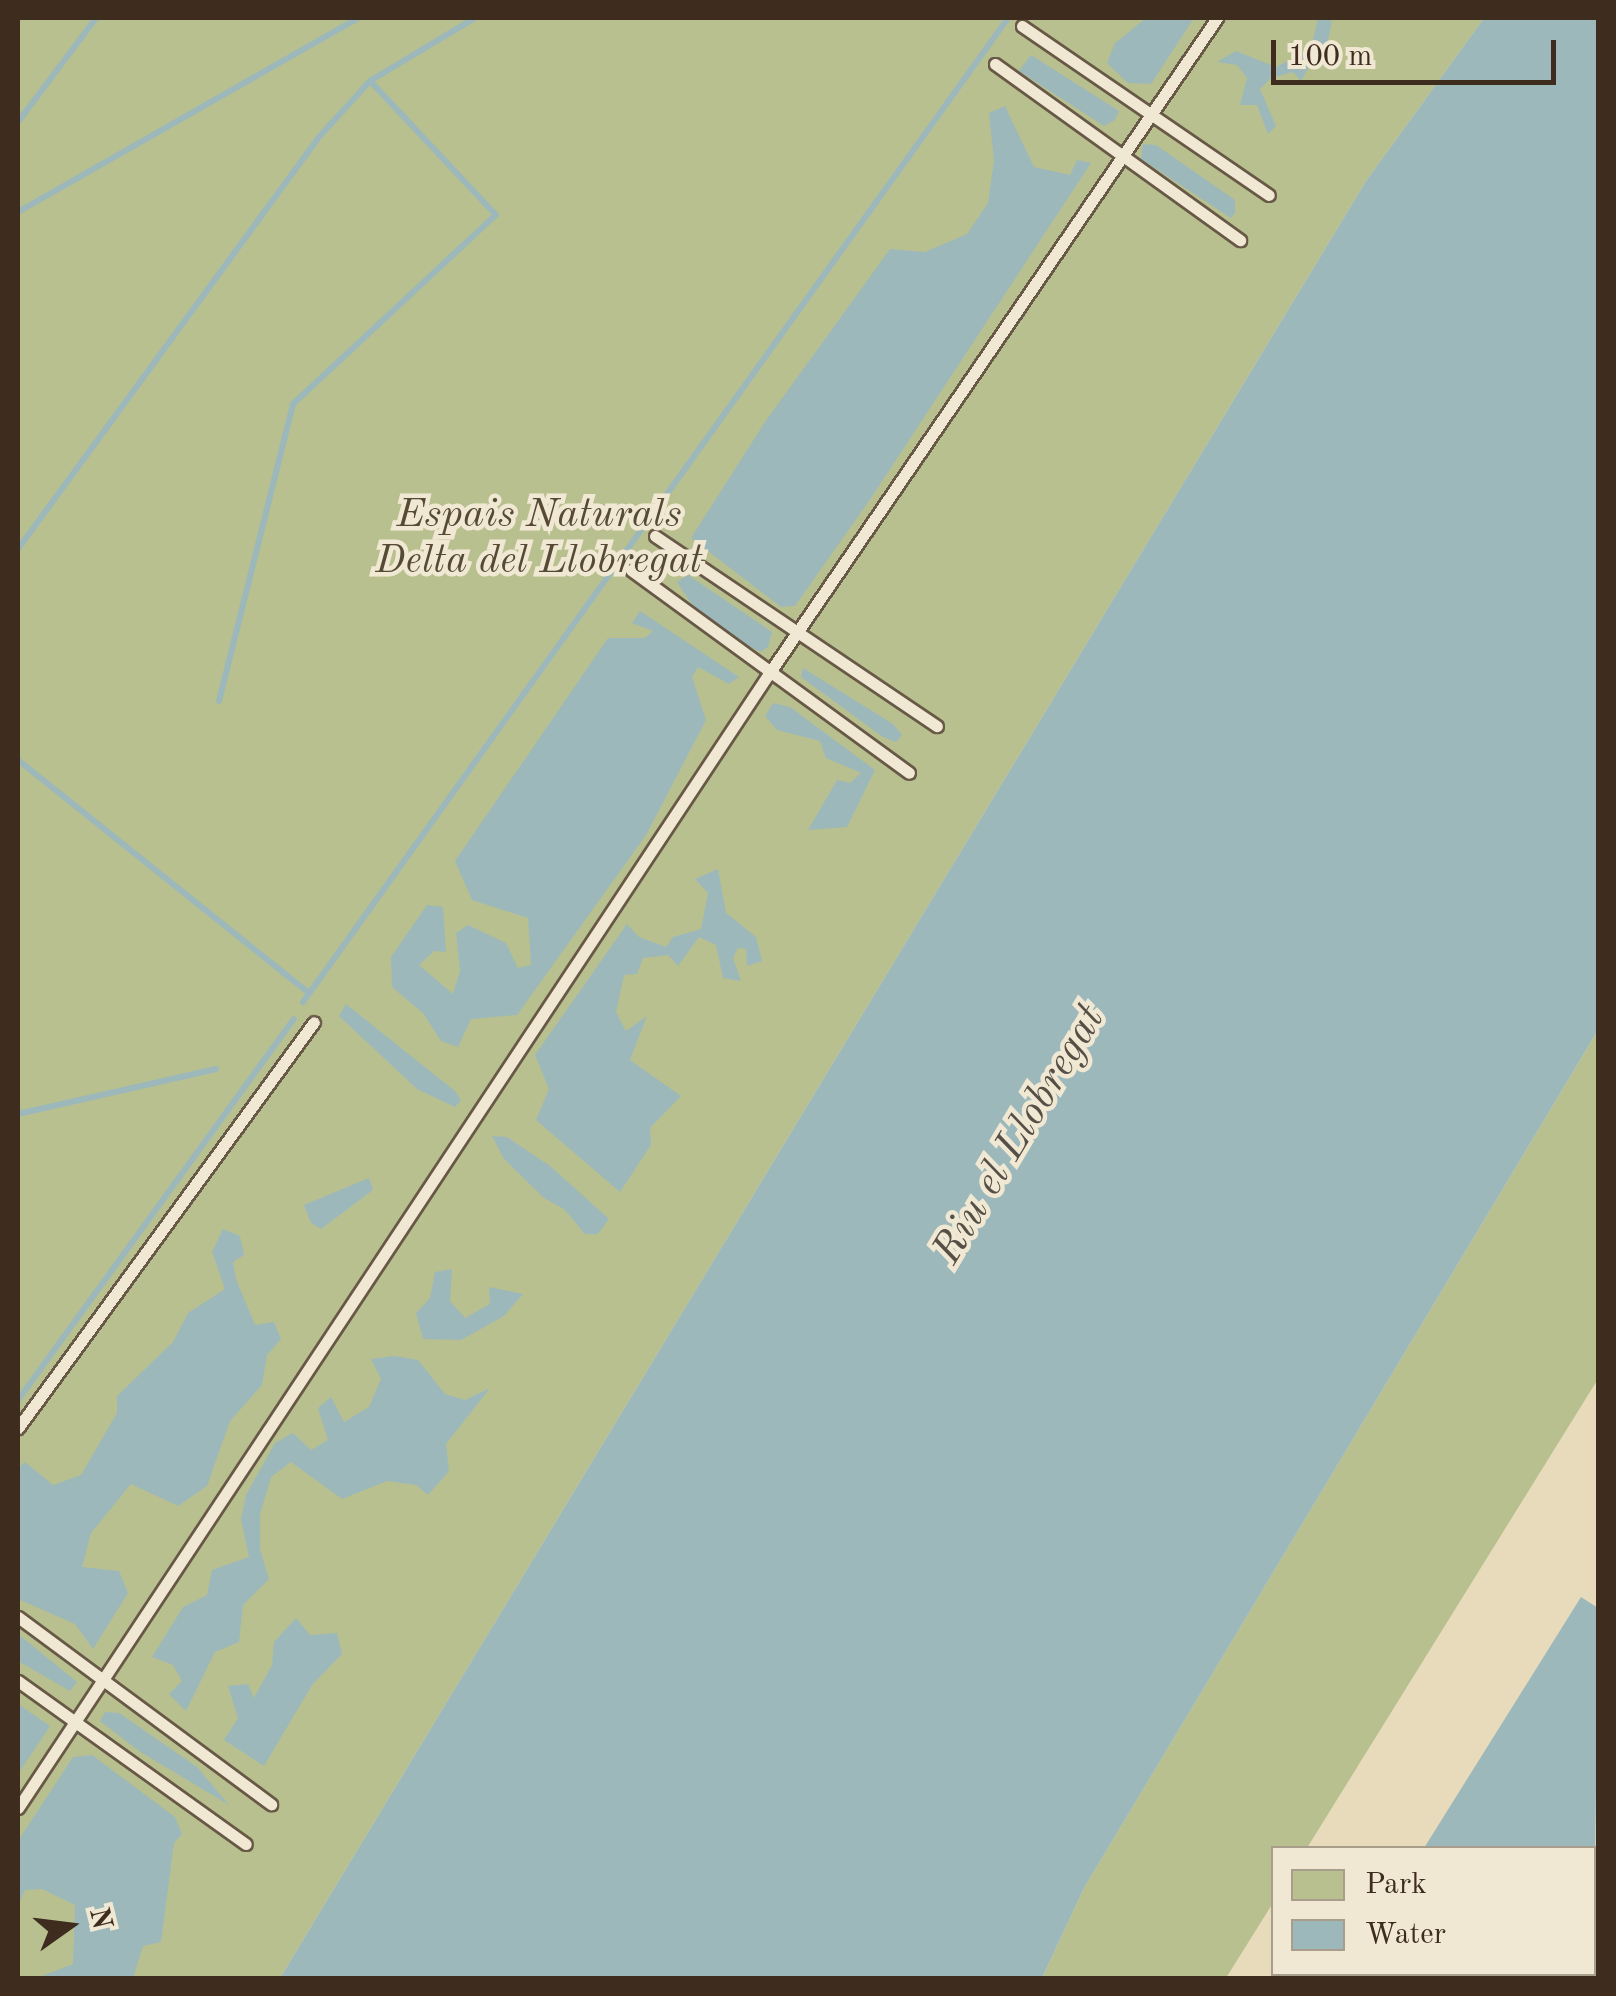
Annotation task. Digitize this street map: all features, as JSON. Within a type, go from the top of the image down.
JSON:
[{"type":"lane","points":[[18,1808],[768,675],[1119,153],[1217,18]]},
{"type":"lane","points":[[1022,26],[1269,195]]},
{"type":"lane","points":[[996,64],[1240,240]]},
{"type":"lane","points":[[656,536],[796,634],[938,726]]},
{"type":"lane","points":[[631,570],[768,675],[908,772]]},
{"type":"lane","points":[[18,1428],[314,1022]]},
{"type":"lane","points":[[18,1616],[271,1804]]},
{"type":"lane","points":[[18,1681],[246,1844]]},
{"type":"green space","name":"Espais Naturals Delta del Llobregat","points":[[18,18],[1484,18],[1366,181],[280,1978],[18,1978]]},
{"type":"green space","points":[[1598,1030],[1598,1379],[1308,1846],[1271,1846],[1271,1906],[1226,1978],[1042,1978],[1084,1888]]},
{"type":"water","points":[[1146,18],[1194,18],[1151,84],[1128,83],[1107,63],[1115,43]]},
{"type":"water","points":[[1318,18],[1332,21],[1323,65],[1310,65],[1301,81],[1293,72],[1271,78],[1260,89],[1276,126],[1268,134],[1257,105],[1240,105],[1247,78],[1237,65],[1217,62],[1236,51],[1276,67],[1311,49]]},
{"type":"water","name":"Riu el Llobregat","points":[[1484,18],[1598,18],[1598,1030],[1084,1888],[1042,1978],[280,1978],[1366,181]]},
{"type":"water","points":[[1031,55],[1119,111],[1115,120],[1104,126],[1019,71]]},
{"type":"water","points":[[1005,106],[1034,167],[1070,175],[1077,160],[1091,163],[871,498],[795,606],[781,607],[691,538],[765,422],[890,249],[925,252],[967,234],[988,203],[994,161],[989,113]]},
{"type":"water","points":[[1143,144],[1156,145],[1235,200],[1235,213],[1231,218],[1141,159]]},
{"type":"water","points":[[688,575],[772,632],[768,647],[761,652],[742,643],[693,606],[677,582]]},
{"type":"water","points":[[640,611],[739,677],[729,684],[698,667],[692,677],[706,720],[646,835],[517,1015],[471,1019],[458,1047],[441,1041],[423,1013],[392,987],[391,957],[427,905],[443,907],[446,952],[434,951],[419,965],[453,994],[460,971],[456,933],[468,925],[506,943],[518,968],[531,965],[528,918],[472,900],[455,861],[608,638],[645,638],[653,631],[632,623]]},
{"type":"water","points":[[803,668],[893,724],[902,735],[896,742],[883,737],[801,677]]},
{"type":"water","points":[[773,703],[790,707],[875,770],[847,827],[808,830],[837,780],[850,783],[861,773],[826,758],[820,741],[777,730],[765,716]]},
{"type":"water","points":[[718,869],[726,913],[756,937],[762,961],[747,966],[746,949],[738,948],[733,958],[741,981],[723,978],[716,945],[699,937],[678,966],[668,955],[643,958],[637,974],[624,975],[616,1012],[626,1031],[647,1016],[630,1060],[681,1096],[650,1128],[651,1145],[620,1192],[536,1120],[549,1089],[535,1055],[627,924],[639,937],[666,947],[673,937],[701,929],[708,893],[695,879]]},
{"type":"water","points":[[346,1004],[455,1091],[461,1100],[455,1107],[417,1089],[339,1016]]},
{"type":"water","points":[[492,1136],[507,1137],[550,1166],[609,1219],[598,1234],[585,1234],[564,1209],[544,1198],[504,1159]]},
{"type":"water","points":[[369,1178],[373,1190],[321,1229],[311,1223],[304,1205]]},
{"type":"water","points":[[223,1229],[240,1236],[244,1255],[233,1262],[255,1325],[274,1322],[281,1339],[267,1355],[262,1385],[230,1421],[207,1486],[178,1506],[131,1484],[91,1533],[82,1567],[119,1571],[128,1593],[93,1649],[75,1624],[18,1599],[18,1468],[25,1462],[53,1485],[81,1475],[117,1413],[117,1396],[173,1342],[188,1313],[225,1289],[212,1252]]},
{"type":"water","points":[[452,1269],[450,1301],[465,1318],[490,1304],[489,1287],[523,1294],[504,1316],[461,1340],[423,1339],[416,1313],[430,1298],[435,1272]]},
{"type":"water","points":[[394,1356],[418,1360],[445,1394],[465,1400],[490,1388],[446,1444],[449,1471],[428,1495],[416,1485],[387,1481],[342,1499],[291,1462],[271,1477],[260,1514],[260,1549],[269,1579],[243,1605],[239,1642],[215,1652],[186,1711],[169,1694],[182,1681],[173,1665],[152,1657],[183,1607],[207,1595],[212,1570],[249,1557],[241,1519],[246,1495],[275,1443],[293,1433],[311,1450],[328,1440],[318,1408],[331,1397],[344,1422],[369,1407],[381,1379],[371,1359]]},
{"type":"water","points":[[1581,1597],[1598,1608],[1595,1846],[1425,1846]]},
{"type":"water","points":[[296,1618],[310,1635],[337,1633],[342,1654],[312,1685],[264,1766],[224,1740],[238,1718],[228,1686],[248,1684],[254,1698],[272,1665],[274,1642]]},
{"type":"water","points":[[18,1634],[77,1682],[70,1691],[18,1661]]},
{"type":"water","points":[[18,1704],[50,1726],[18,1774]]},
{"type":"water","points":[[105,1712],[119,1713],[197,1767],[229,1805],[139,1751],[100,1721]]},
{"type":"water","points":[[92,1755],[175,1817],[182,1834],[174,1843],[161,1942],[143,1946],[133,1978],[37,1978],[73,1964],[75,1905],[42,1889],[25,1890],[18,1906],[18,1841],[73,1757]]},
{"type":"waterway","points":[[18,122],[96,18]]},
{"type":"waterway","points":[[18,212],[358,18]]},
{"type":"waterway","points":[[18,549],[319,137],[370,81],[475,18]]},
{"type":"waterway","points":[[303,1002],[1008,18]]},
{"type":"waterway","points":[[219,701],[293,404],[496,215],[370,81]]},
{"type":"waterway","points":[[18,760],[309,993]]},
{"type":"waterway","points":[[18,1400],[294,1019]]},
{"type":"waterway","points":[[18,1114],[216,1069]]}]
